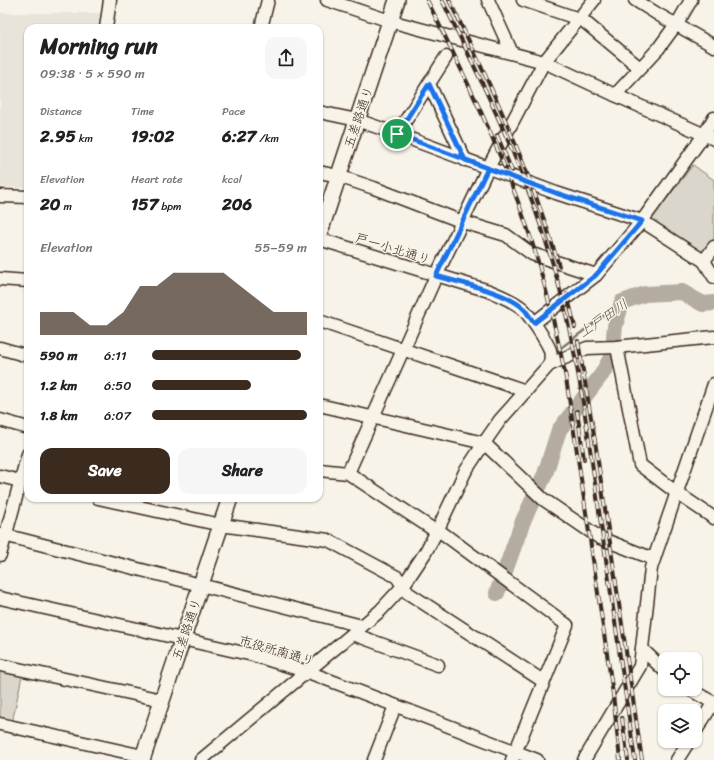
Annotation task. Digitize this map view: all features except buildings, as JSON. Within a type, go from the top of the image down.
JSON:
[{"type":"main road","name":"五差路通り","points":[[323,223],[397,0]]},
{"type":"main road","name":"五差路通り","points":[[142,758],[229,502]]},
{"type":"street","points":[[107,24],[110,0]]},
{"type":"street","points":[[262,24],[268,0]]},
{"type":"street","points":[[327,0],[342,2],[390,21],[544,62],[709,137]]},
{"type":"street","points":[[488,0],[512,53]]},
{"type":"street","points":[[523,0],[579,19],[640,68]]},
{"type":"street","points":[[348,473],[436,276],[488,168],[544,62],[594,0]]},
{"type":"street","points":[[635,0],[714,46]]},
{"type":"street","points":[[615,95],[658,49],[676,25],[691,0]]},
{"type":"street","points":[[397,134],[446,57]]},
{"type":"street","points":[[429,84],[465,160]]},
{"type":"street","points":[[323,113],[357,120],[556,193],[642,221],[704,261],[714,277]]},
{"type":"street","points":[[534,323],[596,275],[642,221],[709,137],[714,118]]},
{"type":"street","points":[[323,173],[338,176],[374,188],[463,222],[506,235],[532,254],[596,275]]},
{"type":"street","points":[[0,196],[24,197]]},
{"type":"street","name":"戸一小北通り","points":[[323,240],[489,291],[510,299],[524,309],[534,323],[550,359]]},
{"type":"street","points":[[704,261],[714,247]]},
{"type":"street","points":[[0,279],[24,281]]},
{"type":"street","points":[[323,322],[526,391]]},
{"type":"street","points":[[202,760],[213,755],[380,611],[403,586],[426,553],[438,531],[465,472],[500,420],[526,391],[550,359],[587,348],[613,347],[714,337]]},
{"type":"street","points":[[613,347],[640,465],[677,493],[714,518]]},
{"type":"street","points":[[0,348],[24,355]]},
{"type":"street","points":[[584,760],[640,666],[651,568],[714,384]]},
{"type":"street","points":[[323,406],[484,443],[543,499],[600,538],[654,559]]},
{"type":"street","points":[[0,420],[24,427]]},
{"type":"street","points":[[323,470],[348,473],[438,531],[567,625],[513,756]]},
{"type":"street","points":[[0,476],[24,482],[2,534],[0,555]]},
{"type":"street","points":[[116,502],[221,525],[328,540],[397,576],[408,593],[543,681]]},
{"type":"street","points":[[2,534],[201,585],[358,630],[438,665]]},
{"type":"street","name":"市役所南通り","points":[[0,598],[253,656],[308,672],[395,706],[513,756],[537,760]]},
{"type":"street","points":[[642,649],[658,664]]},
{"type":"street","points":[[0,665],[162,700]]},
{"type":"street","points":[[702,696],[714,702],[702,721]]},
{"type":"street","points":[[374,760],[395,706]]},
{"type":"street","points":[[0,724],[142,758]]},
{"type":"street","points":[[678,760],[686,748]]},
{"type":"shaded area","points":[[0,13],[102,13],[100,24],[24,24],[24,188],[0,187]]},
{"type":"shaded area","points":[[693,165],[714,180],[714,239],[701,255],[649,222]]},
{"type":"shaded area","points":[[0,671],[22,676],[12,723],[0,720]]},
{"type":"waterway","points":[[497,593],[523,521],[545,474],[559,430],[602,374],[612,356],[615,326],[622,302],[645,294],[682,292],[703,304],[714,303]]},
{"type":"waterway","name":"上戸田川","points":[[554,353],[622,302]]},
{"type":"railway","points":[[427,0],[497,147],[531,239],[546,291],[566,378],[613,694],[620,760]]},
{"type":"railway","points":[[442,0],[493,106],[523,178],[537,215],[560,290],[582,393],[635,760]]},
{"type":"railway","points":[[449,0],[510,130],[536,197],[559,266]]},
{"type":"railway","points":[[497,135],[512,171]]},
{"type":"railway","points":[[567,294],[575,327]]},
{"type":"railway","points":[[578,341],[595,441],[642,760]]},
{"type":"railway","points":[[577,411],[584,459]]},
{"type":"railway","points":[[622,718],[628,760]]},
{"type":"route","points":[[397,134],[429,84],[465,160],[488,168],[556,193],[642,221],[596,275],[534,323],[524,309],[510,299],[489,291],[436,276],[488,168],[465,160],[397,134]]}]
